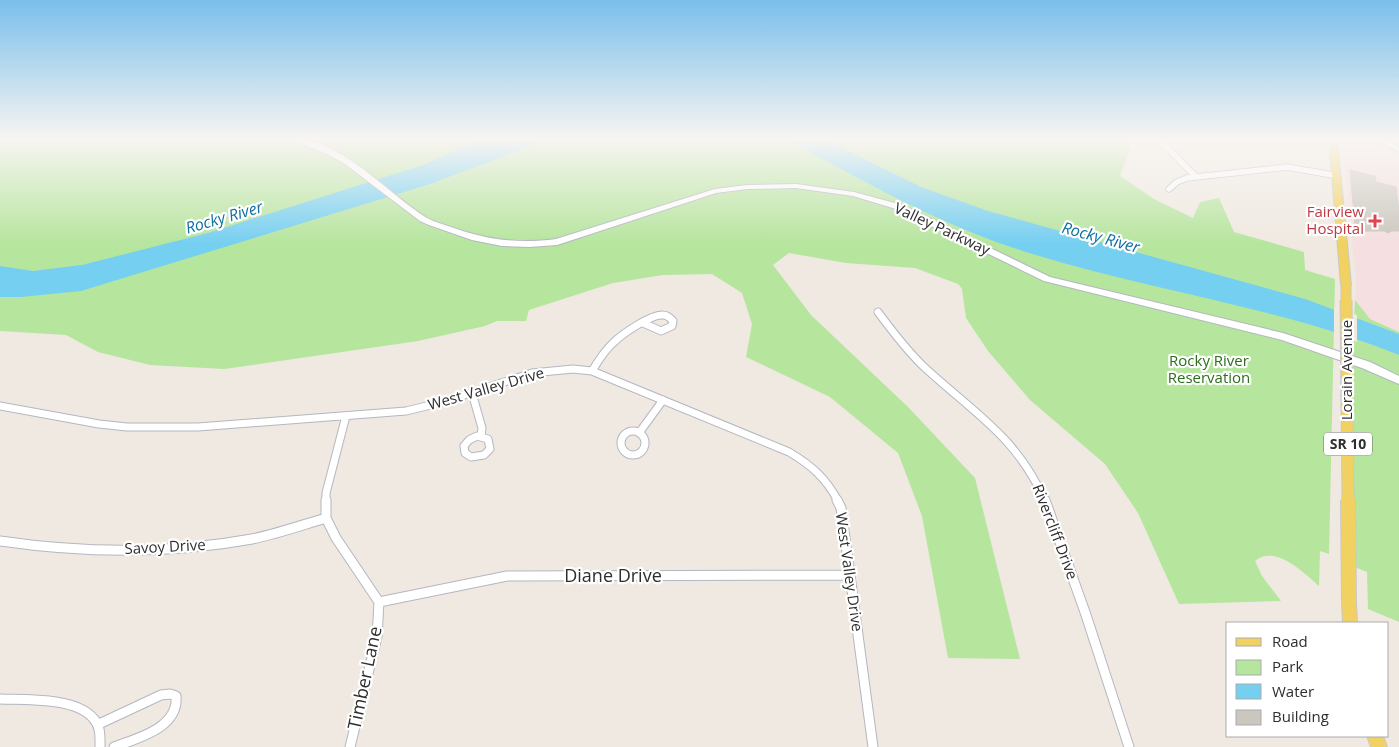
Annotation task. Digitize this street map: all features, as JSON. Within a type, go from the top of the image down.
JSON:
[{"type":"main road","name":"Lorain Avenue","points":[[1338,176],[1346,285],[1350,622]]},
{"type":"street","name":"Valley Parkway","points":[[367,174],[396,199],[426,220],[464,236],[487,241],[534,246],[584,234],[714,192],[747,187],[796,186],[854,194],[899,207],[1047,279],[1284,337],[1366,365],[1399,380]]},
{"type":"street","points":[[1193,174],[1196,177]]},
{"type":"street","points":[[1169,188],[1177,182],[1196,177],[1222,174]]},
{"type":"street","points":[[1327,174],[1338,176]]},
{"type":"street","name":"Rivercliff Drive","points":[[878,312],[894,335],[921,364],[1002,434],[1021,456],[1035,479],[1050,511],[1102,658],[1128,747]]},
{"type":"street","points":[[592,371],[610,343],[618,336],[643,323]]},
{"type":"street","name":"West Valley Drive","points":[[0,406],[99,424],[127,427],[198,427],[406,410],[472,393],[532,372],[564,369],[592,371],[789,452],[811,464],[829,482],[840,508],[873,747]]},
{"type":"street","points":[[472,393],[482,428],[481,436]]},
{"type":"street","points":[[639,433],[663,400]]},
{"type":"street","points":[[346,416],[326,493],[326,518],[336,538],[379,602]]},
{"type":"street","name":"Savoy Drive","points":[[0,541],[51,548],[99,550],[156,549],[253,539],[326,518]]},
{"type":"street","name":"Diane Drive","points":[[379,602],[506,576],[850,575]]},
{"type":"street","name":"Timber Lane","points":[[350,747],[377,637],[379,602]]},
{"type":"street","points":[[99,724],[161,694],[176,696],[177,709],[172,718],[162,726],[114,747]]},
{"type":"street","points":[[0,699],[63,702],[78,706],[99,724],[102,737],[100,747]]},
{"type":"shaded area","name":"Fairview Hospital","points":[[1345,174],[1399,174],[1399,332],[1370,319],[1355,300],[1357,289]]},
{"type":"green space","name":"Rocky River Reservation","points":[[0,174],[1121,174],[1120,176],[1154,199],[1193,218],[1200,202],[1219,198],[1234,232],[1304,252],[1305,270],[1335,279],[1329,554],[1320,551],[1319,586],[1289,562],[1280,558],[1271,556],[1255,561],[1262,576],[1281,601],[1179,604],[1138,513],[1105,464],[1030,400],[988,351],[966,318],[962,289],[958,284],[915,268],[846,263],[789,253],[773,265],[811,315],[908,407],[975,478],[1020,659],[948,658],[922,516],[898,453],[830,397],[746,357],[752,324],[742,293],[712,274],[663,275],[613,283],[529,310],[526,321],[497,321],[485,326],[418,341],[224,369],[150,365],[98,352],[66,335],[0,331]]},
{"type":"green space","points":[[1355,300],[1370,319],[1399,332],[1399,622],[1368,609],[1367,572],[1342,562]]},
{"type":"water","name":"Rocky River","points":[[395,174],[457,174],[427,185],[81,291],[21,297],[0,297],[0,266],[33,271],[82,265],[208,233]]},
{"type":"water","name":"Rocky River","points":[[850,174],[894,174],[921,187],[988,211],[1305,299],[1399,334],[1399,355],[1351,337],[1302,322],[1103,274],[1005,245],[948,223]]},
{"type":"pier","points":[[1334,307],[1357,315],[1357,342],[1334,335]]},
{"type":"building","points":[[1350,174],[1375,176],[1376,182],[1396,187],[1399,231],[1388,233],[1385,231],[1362,231],[1355,226]]},
{"type":"place","name":"Fairview Hospital","points":[[1375,221]]}]
